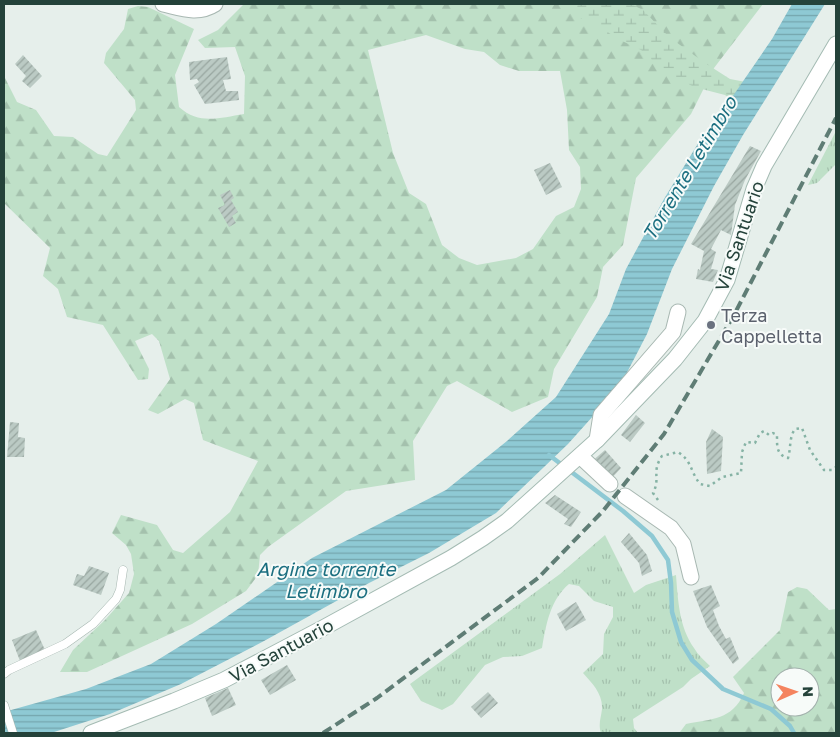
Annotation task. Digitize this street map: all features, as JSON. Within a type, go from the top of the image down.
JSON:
[{"type":"main road","points":[[164,4],[191,10],[202,10],[214,4]]},
{"type":"main road","name":"Via Santuario","points":[[91,733],[224,680],[451,558],[507,521],[580,456],[675,359],[705,321],[727,280],[754,189],[764,166],[836,44]]},
{"type":"main road","points":[[597,440],[601,415],[673,332],[678,312]]},
{"type":"main road","points":[[580,456],[610,484]]},
{"type":"main road","points":[[625,496],[671,528],[682,544],[691,577]]},
{"type":"lane","points":[[4,674],[64,644],[93,624],[116,599],[120,590],[122,570]]},
{"type":"lane","points":[[4,705],[13,733]]},
{"type":"path","points":[[653,493],[657,484],[656,464],[662,456],[678,452],[688,458],[694,477],[700,484],[710,486],[722,477],[741,473],[742,452],[746,442],[755,443],[760,433],[764,431],[769,435],[772,433],[777,435],[778,452],[782,457],[788,458],[792,434],[796,429],[802,428],[810,450],[824,470],[832,470],[836,467]]},
{"type":"green space","points":[[244,4],[763,4],[714,68],[691,114],[636,178],[623,245],[603,267],[597,297],[554,369],[548,397],[512,412],[457,381],[447,386],[413,441],[415,480],[346,491],[268,547],[260,555],[258,575],[246,591],[192,624],[87,672],[60,672],[73,650],[105,620],[129,593],[134,574],[131,554],[126,545],[112,533],[121,515],[157,525],[173,550],[183,553],[230,512],[258,461],[203,440],[194,403],[185,399],[158,414],[148,410],[170,379],[159,341],[152,334],[135,341],[149,369],[148,379],[138,380],[103,325],[67,317],[58,289],[43,276],[50,248],[4,203],[4,76],[17,102],[36,110],[54,136],[73,137],[98,154],[107,156],[136,110],[135,100],[104,63],[106,53],[124,29],[128,9],[138,6],[148,7],[194,29],[175,75],[179,107],[187,113],[202,118],[210,119],[244,114],[245,76],[235,47],[205,48],[198,40],[218,30]],"holes":[[[426,35],[465,49],[484,52],[500,65],[519,71],[560,71],[567,110],[569,150],[580,167],[581,189],[574,207],[556,216],[533,249],[516,258],[477,265],[459,258],[442,245],[426,204],[409,193],[393,153],[368,50]]]},
{"type":"green space","points":[[578,4],[631,4],[643,10],[669,37],[705,63],[730,79],[751,83],[739,106],[725,95],[694,87],[664,71],[641,50],[618,39],[600,27],[575,16]]},
{"type":"green space","points":[[836,131],[836,164],[817,183],[808,185]]},
{"type":"green space","points":[[605,535],[634,593],[646,585],[676,575],[680,613],[685,631],[696,651],[710,666],[683,687],[633,719],[634,728],[638,733],[601,733],[601,698],[583,673],[603,654],[604,634],[613,617],[613,607],[594,601],[579,586],[569,584],[553,605],[547,622],[542,648],[522,656],[503,657],[485,665],[453,704],[442,710],[421,701],[410,684],[560,574]]},
{"type":"green space","points":[[797,587],[807,589],[829,610],[836,609],[836,733],[681,733],[686,724],[720,717],[734,709],[744,693],[733,677],[780,630],[788,592]]},
{"type":"water","name":"Argine torrente Letimbro","points":[[792,4],[825,4],[743,135],[714,186],[672,269],[647,334],[620,386],[568,444],[496,513],[429,553],[181,684],[110,714],[51,733],[4,733],[4,712],[86,689],[151,664],[216,624],[312,558],[446,490],[507,441],[556,397],[609,314],[626,269],[664,199],[702,137],[726,106],[772,39]]},
{"type":"building","points":[[23,55],[42,76],[30,88],[22,81],[26,76],[15,64]]},
{"type":"building","points":[[227,57],[231,79],[223,80],[226,91],[238,91],[239,100],[205,104],[194,85],[199,82],[197,79],[190,80],[189,62]]},
{"type":"building","points":[[750,146],[761,151],[745,180],[735,205],[731,235],[721,230],[711,249],[716,252],[711,269],[718,270],[713,282],[696,279],[704,251],[691,244]]},
{"type":"building","points":[[550,163],[562,187],[546,195],[534,170]]},
{"type":"building","points":[[230,190],[234,198],[231,200],[238,212],[232,216],[236,223],[229,227],[218,208],[225,205],[220,195]]},
{"type":"building","points":[[636,415],[645,423],[630,442],[621,435]]},
{"type":"building","points":[[10,422],[19,423],[18,437],[25,438],[24,457],[7,457]]},
{"type":"building","points":[[712,429],[723,437],[721,471],[707,474],[706,442]]},
{"type":"building","points":[[605,450],[621,468],[610,480],[591,462]]},
{"type":"building","points":[[555,495],[581,512],[571,527],[564,524],[568,519],[545,503]]},
{"type":"building","points":[[629,533],[647,555],[652,571],[642,576],[639,563],[621,542]]},
{"type":"building","points":[[89,566],[109,573],[101,595],[73,585],[77,574],[84,576]]},
{"type":"building","points":[[711,585],[720,606],[713,610],[719,626],[726,639],[730,637],[739,659],[733,664],[707,627],[693,591]]},
{"type":"building","points":[[576,602],[586,620],[566,631],[557,614]]},
{"type":"building","points":[[36,630],[45,650],[20,661],[12,640]]},
{"type":"building","points":[[287,665],[296,680],[270,695],[261,680]]},
{"type":"building","points":[[228,688],[236,705],[212,716],[205,698]]},
{"type":"building","points":[[488,692],[498,703],[481,718],[471,707]]},
{"type":"waterway","points":[[549,455],[623,511],[652,536],[668,560],[672,612],[681,642],[692,660],[723,689],[771,709],[790,726],[794,733]]},
{"type":"railway","points":[[323,733],[377,698],[538,578],[603,511],[664,434],[734,315],[836,118]]},
{"type":"place","name":"Terza Cappelletta","points":[[711,325]]},
{"type":"water label","name":"Torrente Letimbro","points":[[689,168]]}]
